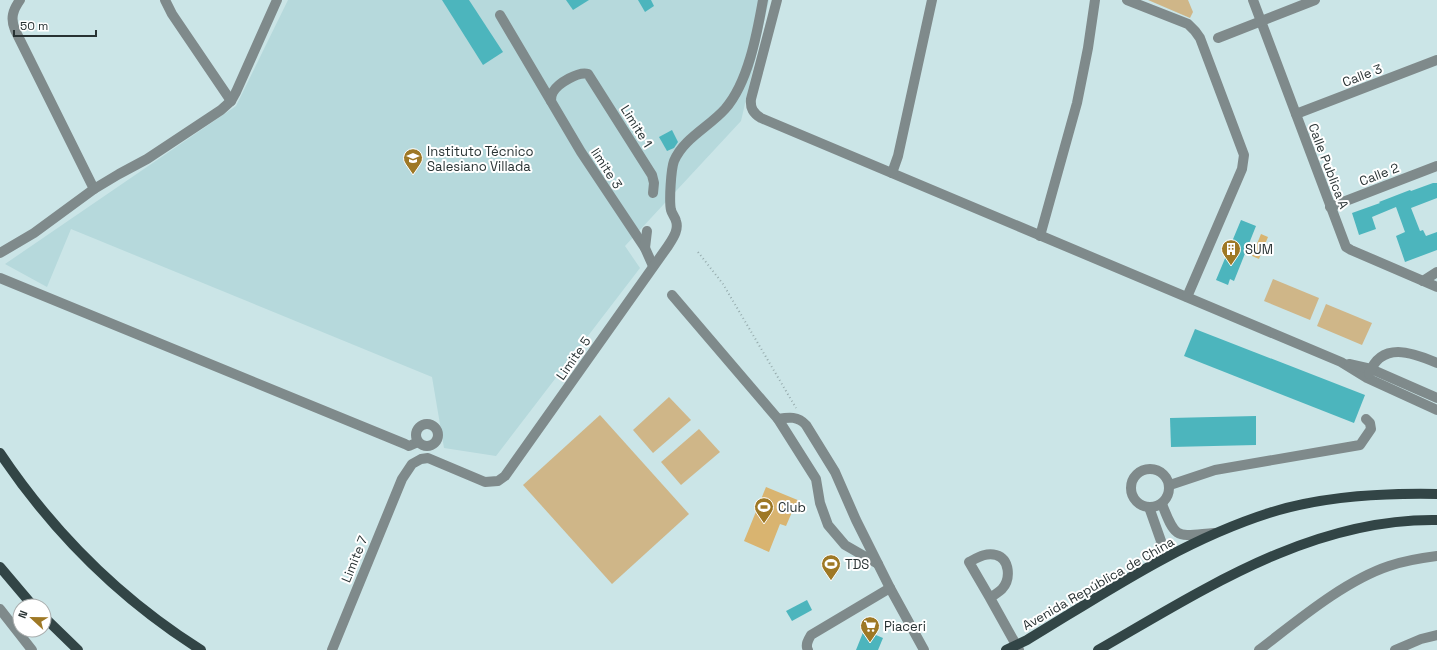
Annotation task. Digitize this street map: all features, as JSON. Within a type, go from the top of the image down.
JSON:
[{"type":"main road","points":[[0,453],[61,532],[89,562],[116,587],[179,636],[200,650]]},
{"type":"main road","name":"Avenida República de China","points":[[1006,650],[1018,648],[1159,560],[1216,533],[1268,513],[1298,505],[1350,497],[1408,493],[1437,494]]},
{"type":"main road","points":[[1098,650],[1213,584],[1281,552],[1320,537],[1392,521],[1437,520]]},
{"type":"main road","points":[[0,567],[26,598]]},
{"type":"main road","points":[[52,625],[78,650]]},
{"type":"street","points":[[20,0],[13,12],[12,24],[94,189]]},
{"type":"street","points":[[165,0],[172,14],[231,101]]},
{"type":"street","points":[[0,253],[34,232],[94,189],[147,159],[221,110],[231,101],[243,78],[277,0]]},
{"type":"street","name":"Limite 5","points":[[479,480],[485,482],[498,481],[505,476],[675,236],[677,228],[676,220],[671,210],[670,185],[674,161],[691,138],[725,108],[742,81],[763,0]]},
{"type":"street","points":[[777,0],[751,99],[750,105],[756,115],[1341,362],[1433,396],[1425,405]]},
{"type":"street","points":[[892,173],[900,149],[932,0]]},
{"type":"street","points":[[1040,236],[1077,103],[1088,48],[1095,0]]},
{"type":"street","points":[[1127,0],[1188,24],[1196,31],[1200,38],[1244,156],[1242,169],[1187,297]]},
{"type":"street","name":"Calle Publica A","points":[[1253,0],[1346,247],[1437,287]]},
{"type":"street","points":[[1218,38],[1315,0]]},
{"type":"street","name":"limite 3","points":[[500,16],[581,152],[645,248],[653,266]]},
{"type":"street","name":"Calle 3","points":[[1296,114],[1437,60]]},
{"type":"street","name":"Limite 1","points":[[551,101],[551,96],[554,90],[573,76],[581,73],[585,73],[590,76],[652,175],[654,183],[653,192]]},
{"type":"street","name":"Calle 2","points":[[1330,207],[1437,166]]},
{"type":"street","points":[[645,248],[647,231]]},
{"type":"street","points":[[1423,282],[1437,272]]},
{"type":"street","points":[[0,278],[409,446],[418,442]]},
{"type":"street","points":[[672,295],[778,419],[816,479],[820,503],[828,525],[845,545],[878,564]]},
{"type":"street","points":[[1369,373],[1376,360],[1390,352],[1399,351],[1410,353],[1437,363]]},
{"type":"street","points":[[1369,373],[1425,405],[1437,410]]},
{"type":"street","points":[[778,419],[786,418],[801,420],[806,425],[835,472],[856,520],[890,588],[924,650]]},
{"type":"street","points":[[1170,485],[1215,470],[1360,445],[1371,429],[1370,423],[1366,419]]},
{"type":"street","name":"Limite 7","points":[[332,650],[402,479],[408,469],[416,461],[428,458],[479,480]]},
{"type":"street","points":[[1146,468],[1153,468],[1164,474],[1170,485],[1166,499],[1162,504],[1149,508],[1138,503],[1133,498],[1130,486],[1132,480],[1140,471],[1146,468]]},
{"type":"street","points":[[1162,504],[1170,524],[1178,534],[1183,536],[1216,533]]},
{"type":"street","points":[[1149,508],[1161,541],[1159,560]]},
{"type":"street","points":[[1259,650],[1353,583],[1390,566],[1437,556]]},
{"type":"street","points":[[808,650],[806,647],[811,635],[890,588]]},
{"type":"street","points":[[990,598],[1018,648]]},
{"type":"street","points":[[0,610],[32,650]]},
{"type":"street","points":[[1395,650],[1421,639],[1437,635]]},
{"type":"path","points":[[698,252],[724,284],[792,400],[801,420]]},
{"type":"shaded area","name":"Instituto Técnico Salesiano Villada","points":[[288,0],[769,0],[741,121],[625,246],[640,268],[496,456],[444,448],[432,377],[71,229],[47,287],[5,264],[236,106]]},
{"type":"shaded area","points":[[1148,0],[1188,0],[1193,12],[1190,18]]},
{"type":"shaded area","points":[[1261,234],[1268,237],[1259,259],[1252,256]]},
{"type":"shaded area","points":[[1273,279],[1319,298],[1310,320],[1264,301]]},
{"type":"shaded area","points":[[1326,304],[1372,323],[1362,345],[1317,326]]},
{"type":"shaded area","points":[[669,397],[691,420],[653,453],[633,430]]},
{"type":"shaded area","points":[[600,415],[689,514],[612,584],[523,485]]},
{"type":"shaded area","points":[[699,429],[720,452],[681,485],[661,462]]},
{"type":"shaded area","points":[[766,487],[800,501],[795,513],[792,512],[786,526],[780,524],[769,552],[744,541]]},
{"type":"building","points":[[442,0],[469,0],[503,52],[483,65]]},
{"type":"building","points":[[566,0],[589,0],[573,10]]},
{"type":"building","points":[[638,0],[651,0],[654,6],[645,12]]},
{"type":"building","points":[[672,130],[678,142],[674,148],[667,151],[659,137]]},
{"type":"building","points":[[1437,183],[1437,198],[1411,208],[1420,231],[1423,230],[1426,236],[1437,232],[1437,250],[1405,262],[1396,236],[1405,232],[1396,207],[1372,217],[1376,229],[1359,235],[1352,213],[1410,190],[1411,191]]},
{"type":"building","name":"SUM","points":[[1241,220],[1256,226],[1234,281],[1230,279],[1228,285],[1216,280]]},
{"type":"building","points":[[1195,329],[1365,395],[1354,423],[1184,356]]},
{"type":"building","points":[[1256,416],[1256,445],[1171,447],[1170,418]]},
{"type":"building","points":[[807,600],[812,610],[792,621],[786,611]]},
{"type":"building","name":"Piaceri","points":[[864,630],[883,638],[878,650],[856,650]]},
{"type":"place","name":"Instituto Técnico Salesiano Villada","points":[[413,175]]},
{"type":"place","name":"SUM","points":[[1231,266]]},
{"type":"place","name":"Club","points":[[764,524]]},
{"type":"place","name":"TDS","points":[[831,581]]},
{"type":"place","name":"Piaceri","points":[[870,643]]}]
